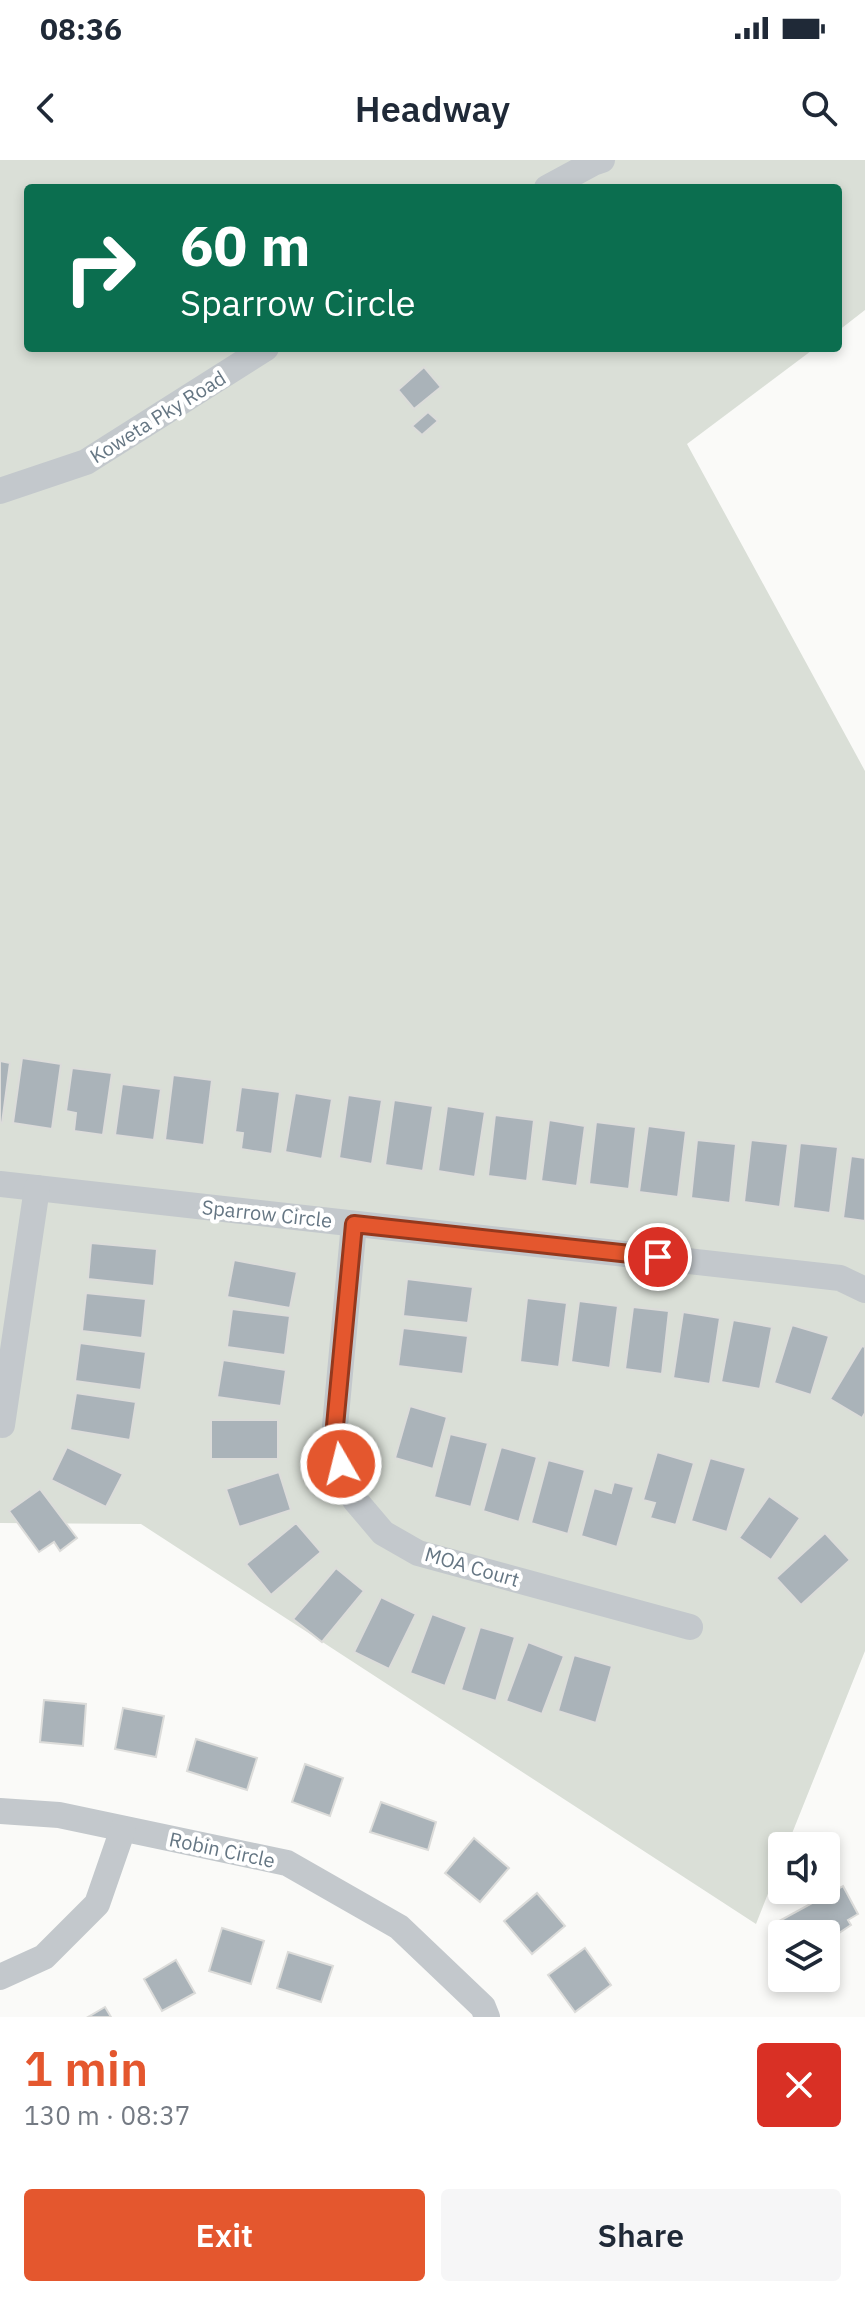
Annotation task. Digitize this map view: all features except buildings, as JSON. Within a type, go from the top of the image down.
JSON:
[{"type":"street","points":[[554,184],[602,160]]},
{"type":"street","name":"Koweta Pky Road","points":[[0,491],[86,462],[260,352]]},
{"type":"street","name":"Sparrow Circle","points":[[0,1184],[840,1278],[865,1290]]},
{"type":"street","points":[[2,1425],[37,1188]]},
{"type":"street","name":"MOA Court","points":[[354,1224],[335,1426],[341,1464],[355,1500],[383,1533],[418,1553],[690,1627]]},
{"type":"street","name":"Robin Circle","points":[[0,1811],[59,1815],[287,1863],[399,1927],[483,2007],[487,2017]]},
{"type":"street","points":[[0,1977],[44,1957],[97,1904],[123,1829]]},
{"type":"shaded area","points":[[0,160],[865,160],[865,310],[842,328],[842,184],[24,184],[24,352],[810,352],[687,444],[865,771],[865,1651],[793,1832],[768,1832],[768,1894],[756,1924],[141,1524],[0,1523]]},
{"type":"route","points":[[341,1464],[335,1426],[354,1224],[658,1257]]}]
